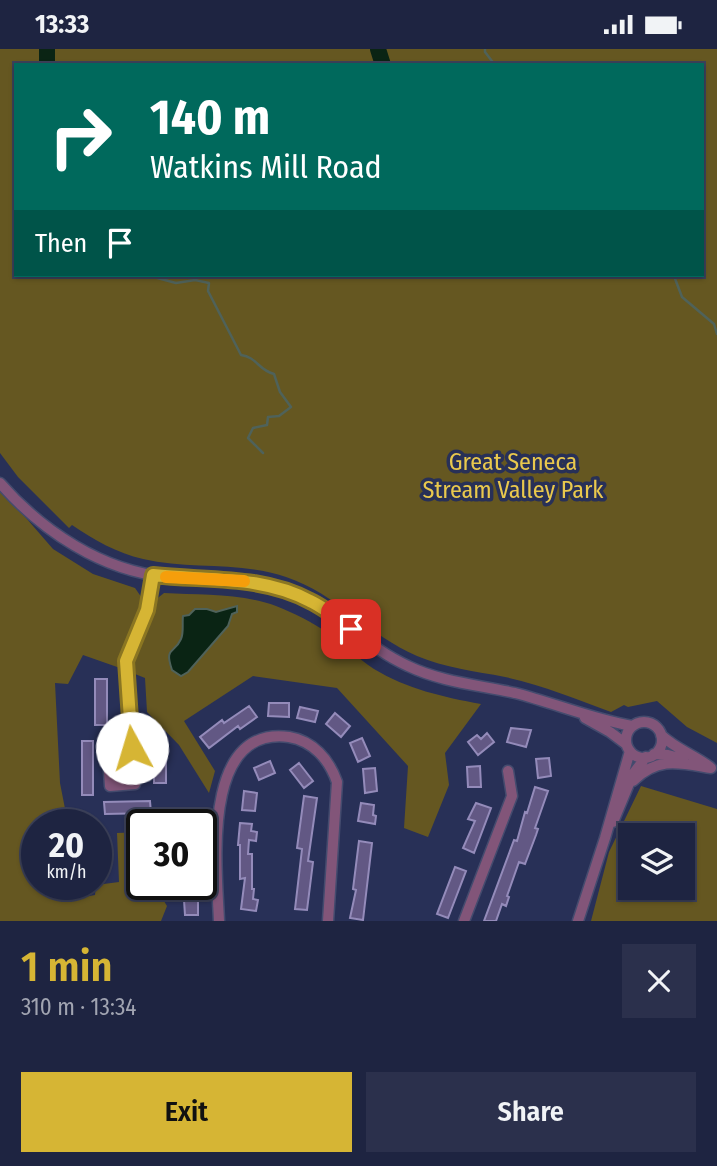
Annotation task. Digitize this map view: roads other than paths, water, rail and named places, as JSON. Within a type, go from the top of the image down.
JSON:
[{"type":"street","points":[[0,483],[25,509],[83,551],[115,566],[153,575],[248,582],[281,589],[323,608],[376,648],[408,667],[632,726]]},
{"type":"street","points":[[131,741],[107,743],[110,786],[135,784],[126,661],[147,610],[153,575]]},
{"type":"street","points":[[569,710],[610,732],[634,755],[668,755],[714,769]]},
{"type":"street","points":[[578,921],[605,838],[628,747],[627,734],[632,726],[649,723],[678,749],[697,757],[714,769]]},
{"type":"street","points":[[605,838],[638,765],[660,747],[661,735]]},
{"type":"street","points":[[219,921],[216,843],[218,806],[229,772],[245,750],[258,741],[288,737],[306,743],[322,754],[333,770],[337,782],[328,921]]},
{"type":"street","points":[[631,784],[642,772],[669,762],[714,769]]},
{"type":"street","points":[[464,921],[512,796],[508,771]]},
{"type":"waterway","points":[[47,49],[47,63]]},
{"type":"waterway","points":[[378,49],[382,63]]},
{"type":"waterway","points":[[485,49],[493,63]]},
{"type":"waterway","points":[[154,277],[176,283],[195,280],[209,283],[208,291],[241,355],[251,358],[264,370],[274,374],[280,392],[291,407],[279,416],[268,417],[267,425],[253,428],[248,438],[263,453]]},
{"type":"waterway","points":[[674,277],[682,297],[714,324],[717,334]]},
{"type":"park label","name":"Great Seneca Stream Valley Park","points":[[513,476]]}]
